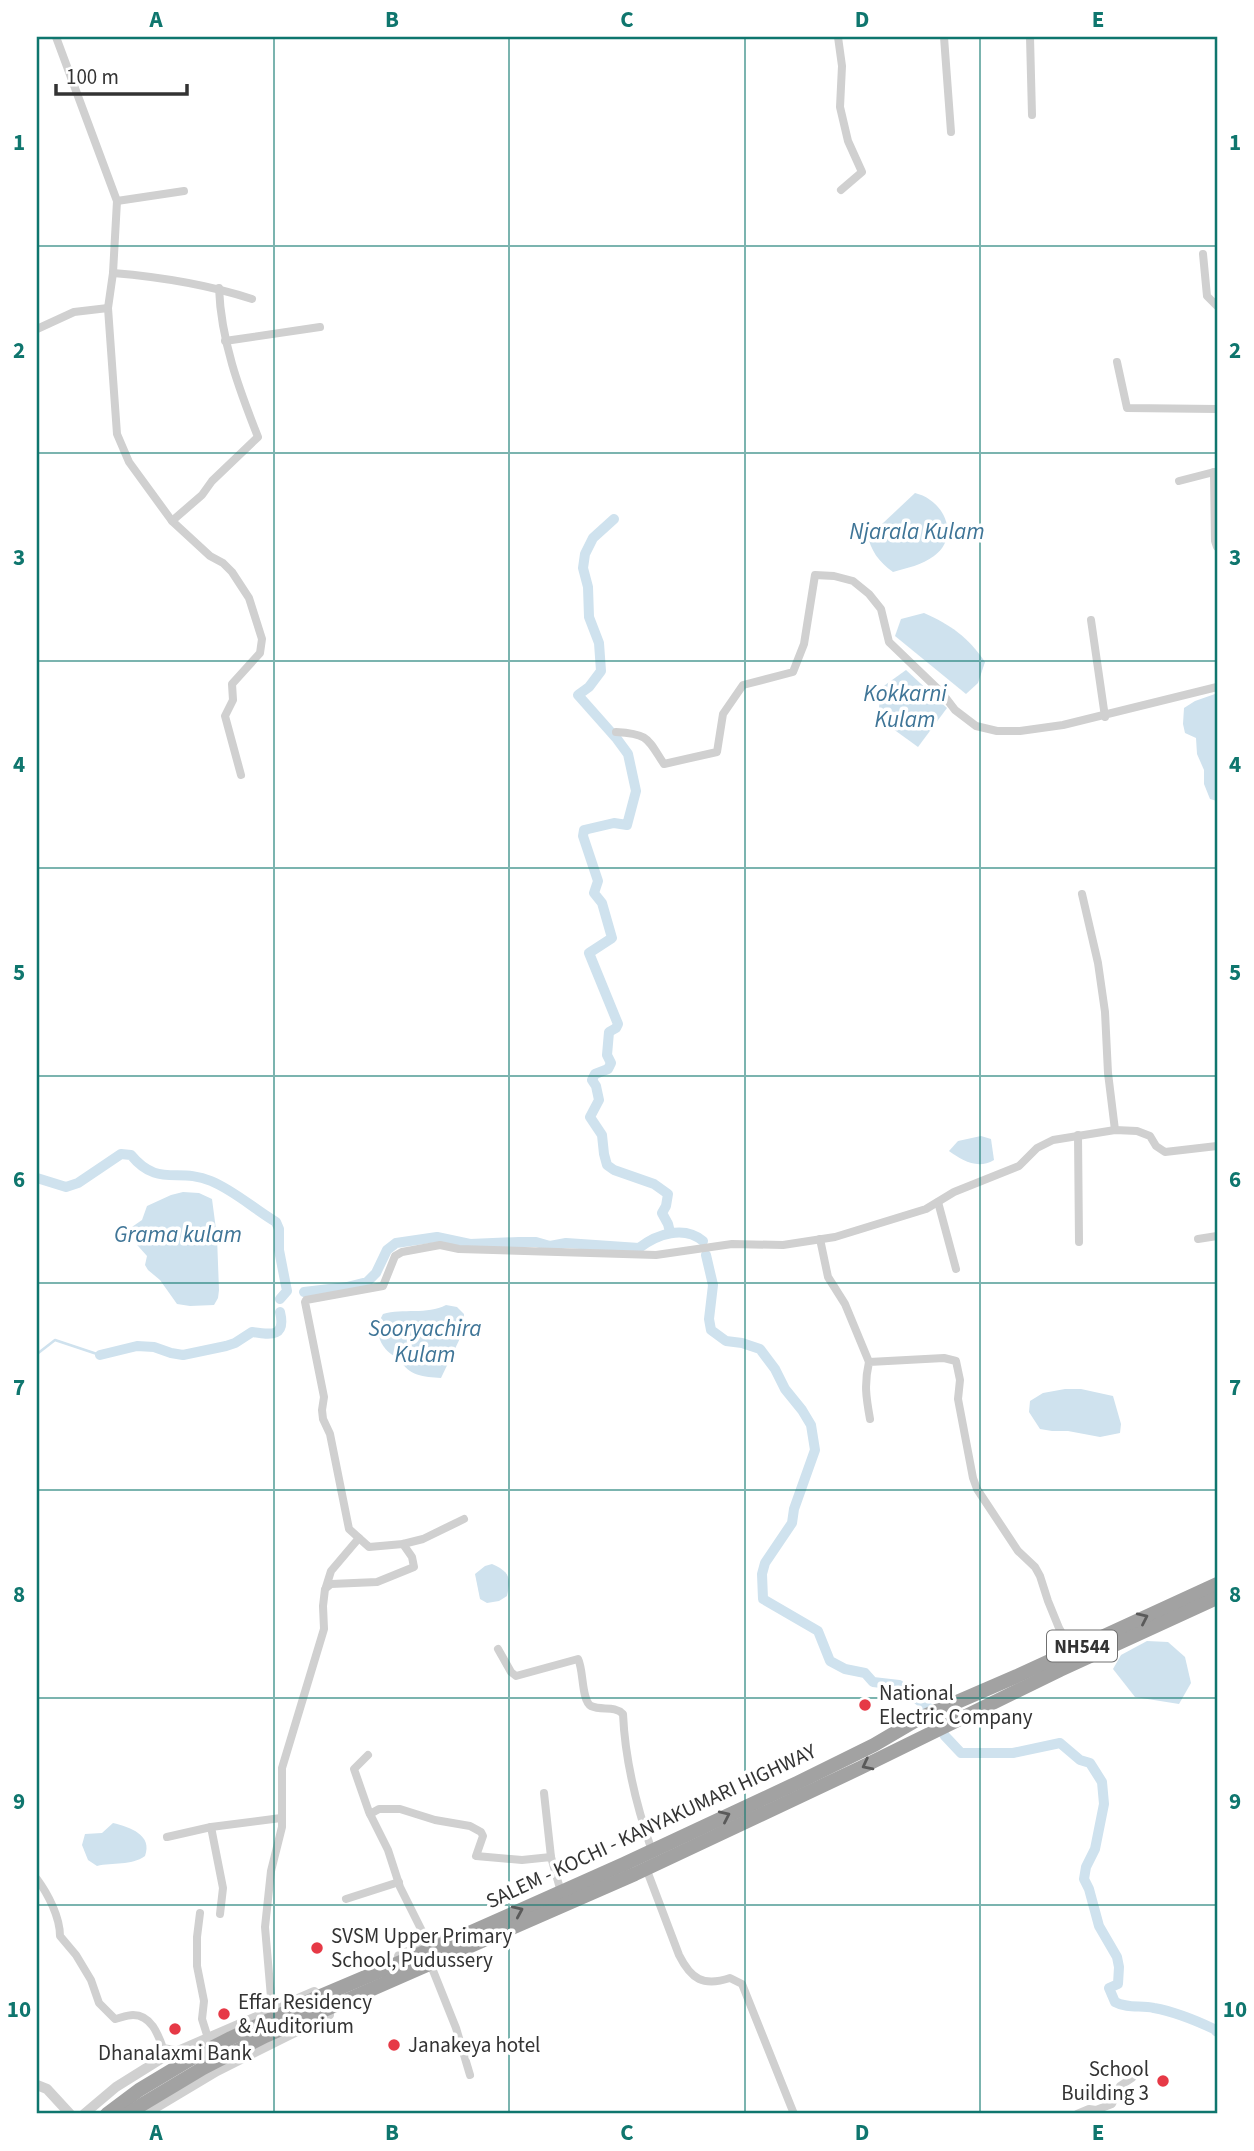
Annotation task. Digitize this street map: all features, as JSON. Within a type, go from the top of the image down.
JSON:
[{"type":"highway","name":"SALEM - KOCHI - KANYAKUMARI HIGHWAY","points":[[107,2114],[139,2090],[219,2044],[316,1998],[652,1851],[808,1778],[920,1718],[1217,1584]]},
{"type":"highway","name":"SALEM - KOCHI - KANYAKUMARI HIGHWAY","points":[[128,2114],[203,2068],[265,2036],[640,1871],[1217,1598]]},
{"type":"street","points":[[56,37],[117,201],[108,308],[117,433],[129,461],[172,521],[232,572],[249,598],[262,639],[260,653],[232,684],[233,700],[225,716],[242,775]]},
{"type":"street","points":[[838,37],[842,65],[840,107],[848,141],[862,172],[841,190]]},
{"type":"street","points":[[944,37],[951,132]]},
{"type":"street","points":[[1031,37],[1032,115]]},
{"type":"street","points":[[117,201],[184,191]]},
{"type":"street","points":[[1203,254],[1207,296],[1217,306]]},
{"type":"street","points":[[113,273],[157,277],[219,288],[252,299]]},
{"type":"street","points":[[172,521],[202,495],[212,481],[258,437],[235,378],[225,341],[219,309],[219,288]]},
{"type":"street","points":[[37,329],[74,312],[108,308]]},
{"type":"street","points":[[225,341],[320,327]]},
{"type":"street","points":[[1117,362],[1128,408],[1217,409]]},
{"type":"street","points":[[1180,481],[1215,472],[1214,517],[1217,547]]},
{"type":"street","points":[[616,732],[637,733],[647,738],[664,764],[717,752],[723,714],[743,685],[793,672],[804,644],[815,575],[853,581],[869,594],[881,609],[889,642],[942,693],[954,710],[976,726],[997,731],[1020,731],[1063,726],[1217,687]]},
{"type":"street","points":[[1091,620],[1105,717]]},
{"type":"street","points":[[1082,894],[1098,963],[1105,1012],[1108,1073],[1115,1130]]},
{"type":"street","points":[[464,1519],[423,1539],[404,1544],[369,1547],[349,1529],[332,1442],[323,1419],[324,1398],[304,1302],[306,1300],[383,1286],[395,1256],[402,1252],[440,1245],[459,1249],[656,1255],[732,1244],[783,1245],[835,1237],[926,1209],[983,1180],[1019,1166],[1037,1148],[1053,1140],[1078,1135],[1115,1130],[1137,1131],[1150,1136],[1156,1146],[1165,1152],[1217,1146]]},
{"type":"street","points":[[1078,1135],[1079,1242]]},
{"type":"street","points":[[938,1202],[956,1269]]},
{"type":"street","points":[[1198,1239],[1217,1236]]},
{"type":"street","points":[[820,1239],[828,1276],[845,1304],[869,1362],[866,1399],[870,1419]]},
{"type":"street","points":[[869,1362],[944,1358],[956,1361],[960,1380],[958,1399],[977,1489],[1018,1551],[1041,1576],[1048,1601],[1072,1651]]},
{"type":"street","points":[[272,2009],[265,1927],[271,1871],[282,1827],[282,1768],[324,1629],[323,1606],[331,1571],[359,1538]]},
{"type":"street","points":[[326,1589],[331,1584],[377,1582],[414,1567],[412,1557],[404,1544]]},
{"type":"street","points":[[498,1649],[516,1676],[578,1659],[582,1666],[585,1699],[591,1705],[618,1710],[623,1714],[627,1758],[634,1792],[652,1851]]},
{"type":"street","points":[[368,1755],[354,1769],[370,1814],[428,1943]]},
{"type":"street","points":[[544,1793],[551,1857],[561,1892]]},
{"type":"street","points":[[370,1814],[379,1809],[400,1809],[435,1820],[470,1826],[483,1836],[476,1856],[522,1860],[551,1857]]},
{"type":"street","points":[[167,1837],[281,1818]]},
{"type":"street","points":[[211,1828],[223,1888],[220,1914]]},
{"type":"street","points":[[145,2114],[217,2071],[292,2033],[640,1871],[685,1966],[698,1980],[715,1983],[730,1978],[742,1984],[795,2114]]},
{"type":"street","points":[[37,1879],[60,1928],[60,1937],[76,1955],[99,2003],[115,2019],[134,2014],[150,2022],[158,2032],[163,2048],[180,2051]]},
{"type":"street","points":[[346,1899],[399,1882]]},
{"type":"street","points":[[200,1913],[197,1966],[204,2001],[202,2019],[208,2038]]},
{"type":"street","points":[[85,2114],[116,2087],[163,2057],[428,1943],[467,1934]]},
{"type":"street","points":[[432,1968],[456,2028],[470,2075]]},
{"type":"street","points":[[1077,2114],[1089,2109],[1098,2112],[1112,2104],[1120,2086],[1132,2078]]},
{"type":"street","points":[[37,2085],[47,2089],[70,2114]]},
{"type":"water","name":"Njarala Kulam","points":[[915,493],[934,503],[941,511],[947,529],[946,539],[934,556],[893,572],[876,555],[867,533],[881,525]]},
{"type":"water","points":[[924,613],[958,633],[985,662],[978,683],[966,694],[895,636],[901,619]]},
{"type":"water","name":"Kokkarni Kulam","points":[[906,670],[947,708],[918,747],[878,718],[881,688]]},
{"type":"water","points":[[1215,694],[1217,801],[1210,799],[1204,784],[1204,770],[1197,754],[1196,738],[1185,733],[1183,724],[1184,708]]},
{"type":"water","points":[[981,1136],[991,1139],[994,1160],[988,1163],[976,1164],[949,1151],[958,1141]]},
{"type":"water","name":"Grama kulam","points":[[183,1192],[199,1193],[212,1199],[219,1290],[214,1305],[177,1304],[160,1280],[148,1270],[145,1265],[147,1256],[130,1237],[129,1229],[142,1220],[147,1206]]},
{"type":"water","name":"Sooryachira Kulam","points":[[446,1305],[457,1307],[464,1314],[463,1332],[441,1378],[412,1372],[383,1346],[378,1328],[383,1314],[431,1310]]},
{"type":"water","points":[[1081,1389],[1113,1396],[1121,1424],[1120,1433],[1100,1437],[1040,1429],[1029,1412],[1030,1401],[1043,1393]]},
{"type":"water","points":[[492,1564],[508,1576],[508,1590],[507,1596],[499,1601],[487,1603],[480,1599],[475,1574]]},
{"type":"water","points":[[1147,1641],[1168,1642],[1185,1657],[1191,1683],[1179,1704],[1135,1697],[1113,1669],[1121,1655]]},
{"type":"water","points":[[113,1823],[133,1830],[143,1837],[147,1849],[145,1856],[128,1863],[97,1866],[88,1860],[82,1845],[85,1834],[102,1833]]},
{"type":"waterway","points":[[614,519],[593,538],[585,554],[583,568],[588,587],[589,617],[599,643],[601,671],[589,687],[578,695],[628,754],[636,791],[627,825],[614,823],[584,830],[583,836],[598,881],[594,893],[602,903],[612,938],[589,953],[618,1024],[609,1032],[607,1055],[611,1063],[608,1069],[595,1074],[592,1080],[599,1100],[590,1117],[602,1135],[607,1165],[654,1184],[668,1194],[662,1213],[670,1232]]},
{"type":"waterway","points":[[37,1178],[66,1187],[78,1183],[121,1154],[131,1155],[141,1165],[159,1174],[199,1177],[220,1185],[276,1222],[287,1291],[280,1299]]},
{"type":"waterway","points":[[304,1292],[367,1282],[376,1273],[387,1250],[396,1243],[437,1237],[470,1244],[536,1242],[550,1246],[566,1243],[639,1248],[662,1235],[679,1232],[688,1233],[703,1241]]},
{"type":"waterway","points":[[706,1255],[713,1285],[709,1319],[711,1330],[726,1341],[760,1349],[811,1425],[815,1450],[794,1509],[792,1523],[765,1563],[762,1574],[763,1599],[818,1631],[830,1661],[845,1669],[865,1673],[873,1682],[899,1685],[930,1709],[945,1736],[961,1753],[1013,1753],[1060,1743],[1080,1760],[1090,1763],[1102,1782],[1104,1804],[1095,1849],[1086,1867],[1084,1879],[1099,1926],[1117,1957],[1118,1984],[1109,1988],[1115,2002],[1170,2012],[1200,2022],[1217,2032]]},
{"type":"waterway","points":[[100,1355],[137,1346],[154,1347],[183,1355],[226,1346],[252,1332],[276,1332],[281,1326],[280,1312]]},
{"type":"waterway","points":[[37,1354],[55,1340],[100,1355]]},
{"type":"place","name":"National Electric Company","points":[[865,1705]]},
{"type":"place","name":"SVSM Upper Primary School, Pudussery","points":[[317,1948]]},
{"type":"place","name":"Effar Residency & Auditorium","points":[[224,2014]]},
{"type":"place","name":"Dhanalaxmi Bank","points":[[175,2029]]},
{"type":"place","name":"Janakeya hotel","points":[[394,2045]]},
{"type":"place","name":"School Building 3","points":[[1163,2081]]}]
